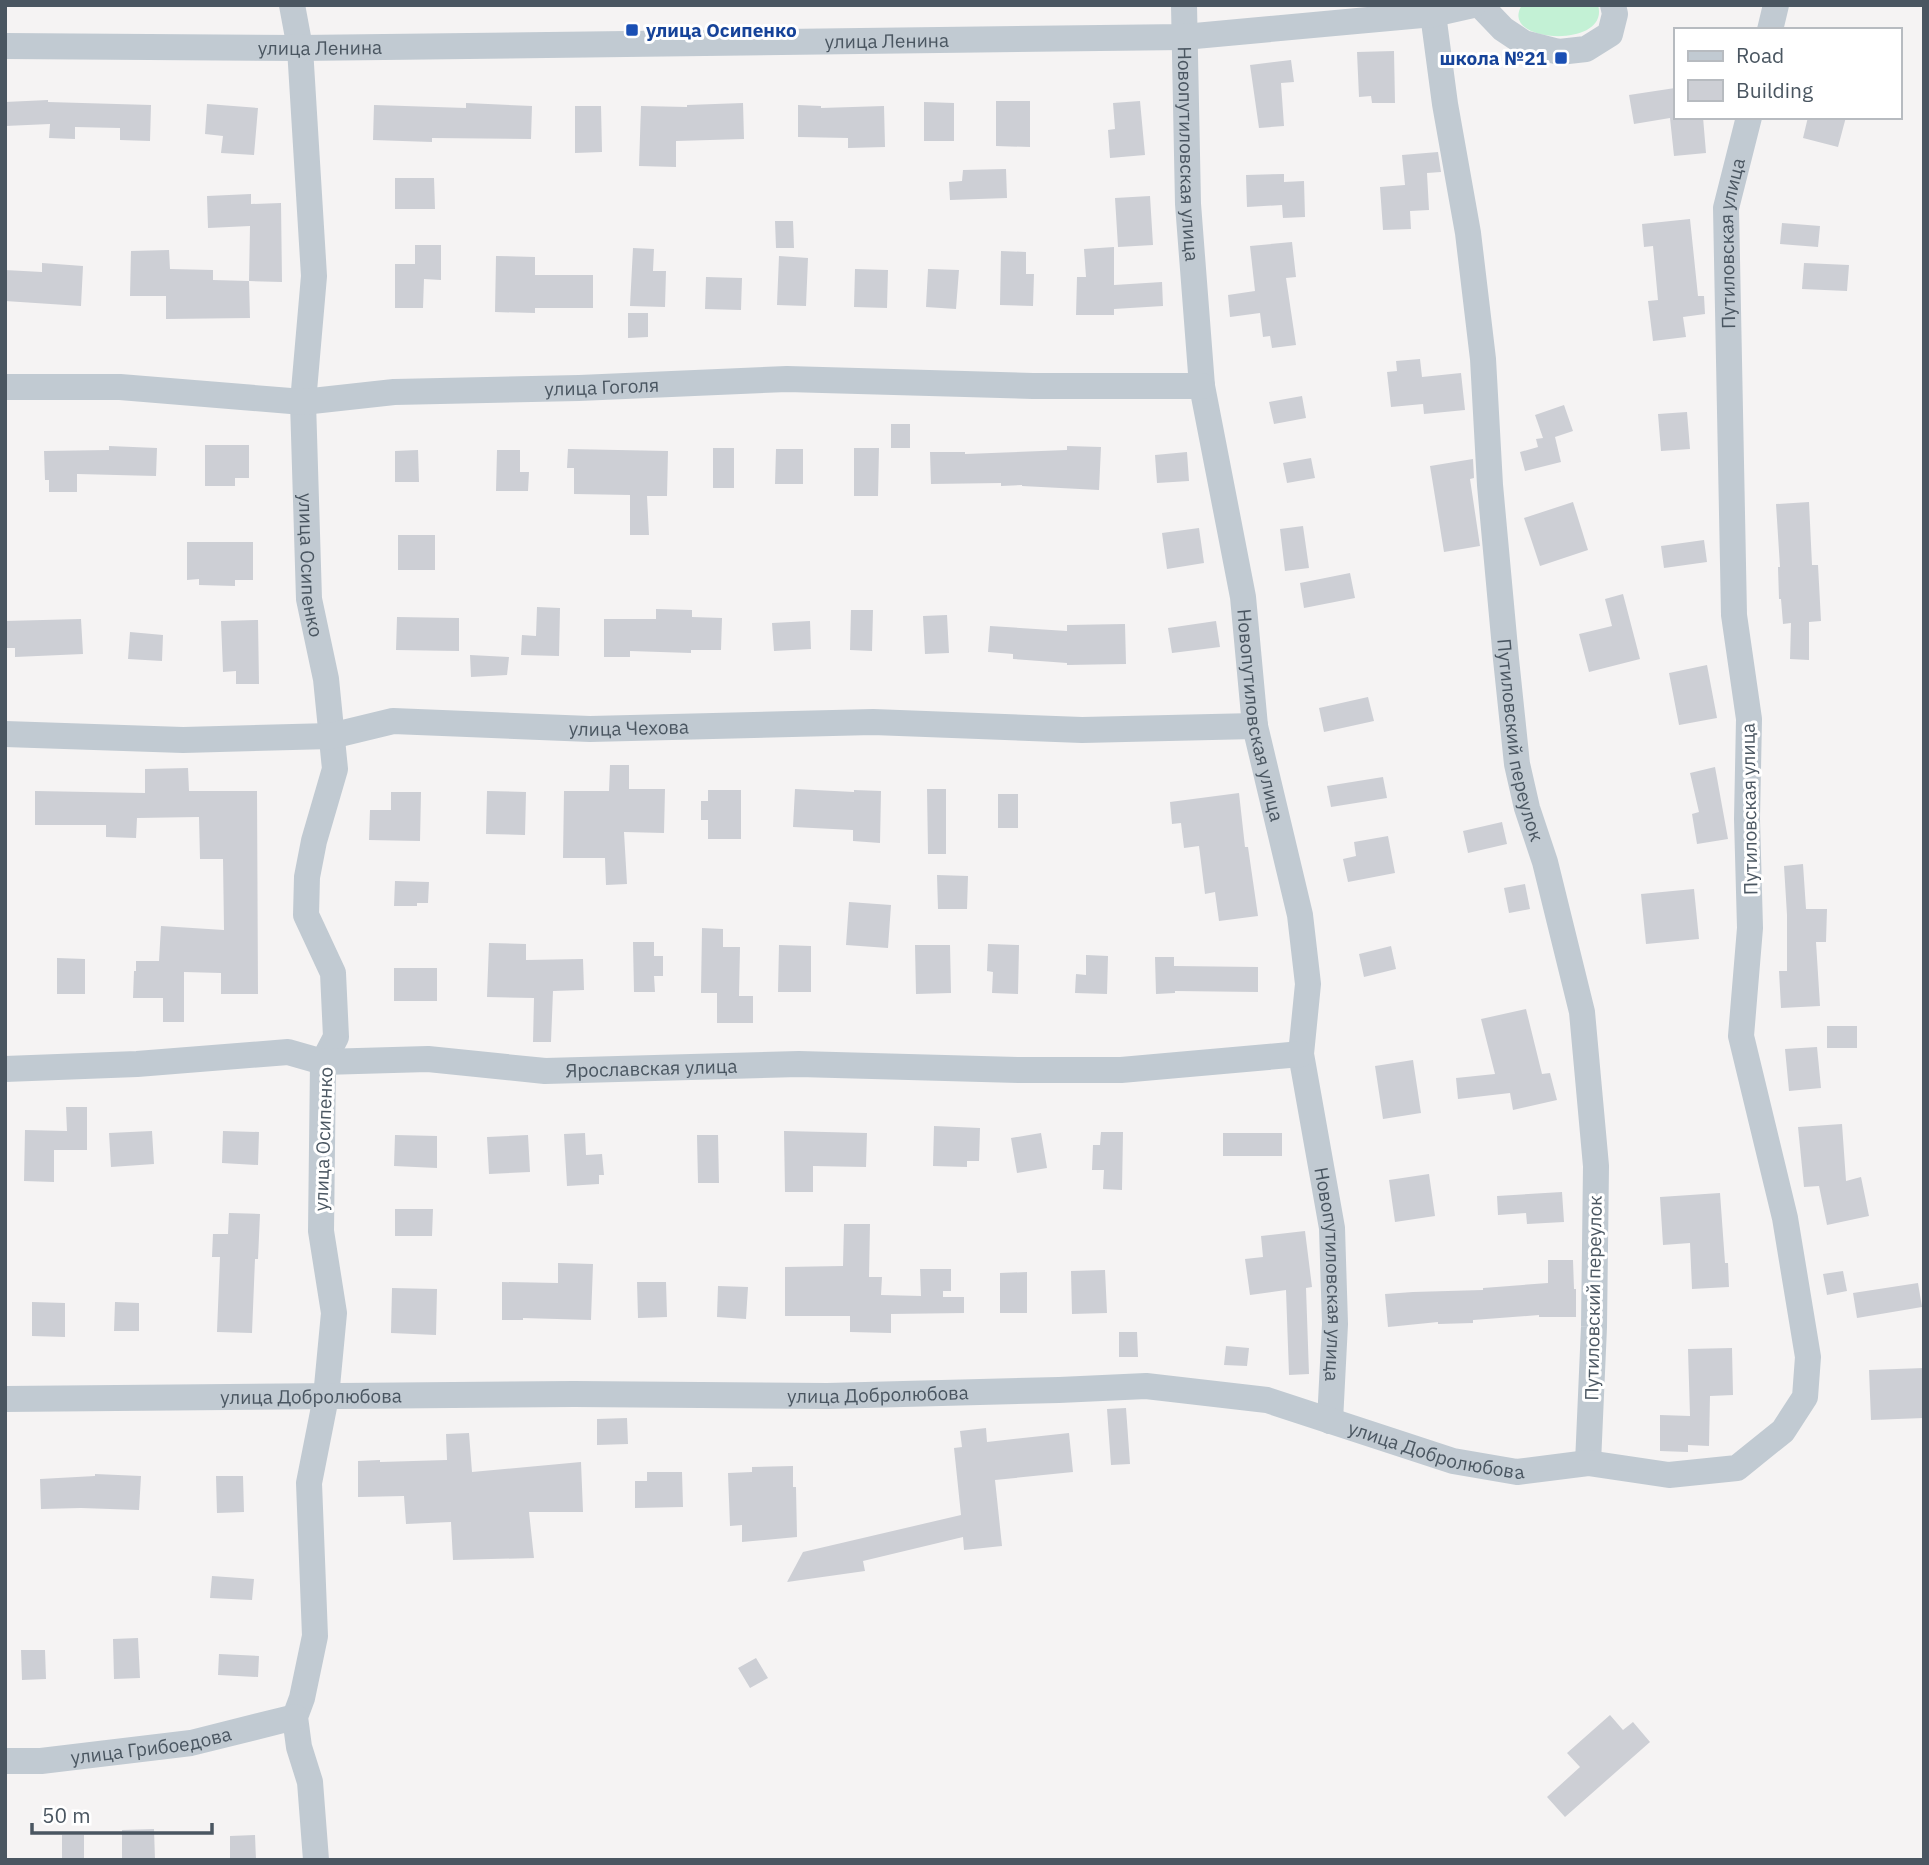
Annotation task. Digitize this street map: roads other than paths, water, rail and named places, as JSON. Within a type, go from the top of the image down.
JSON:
[{"type":"street","name":"улица Осипенко","points":[[292,5],[300,48],[314,276],[303,402],[309,599],[326,679],[335,769],[314,841],[307,877],[306,915],[333,973],[336,1037],[323,1062],[321,1231],[334,1313],[326,1397],[309,1483],[315,1636],[302,1698],[295,1717],[299,1747],[310,1782],[316,1860]]},
{"type":"street","name":"Новопутиловская улица","points":[[1184,5],[1188,204],[1202,386],[1243,597],[1255,726],[1300,915],[1308,984],[1301,1054],[1332,1228],[1335,1324],[1330,1421]]},
{"type":"street","name":"улица Ленина","points":[[5,46],[300,48],[1184,37],[1433,13],[1474,5]]},
{"type":"street","points":[[1480,5],[1503,29],[1524,43],[1559,52],[1586,49],[1610,34],[1615,14],[1613,5]]},
{"type":"street","points":[[1770,28],[1776,5]]},
{"type":"street","name":"Путиловский переулок","points":[[1433,13],[1445,104],[1468,233],[1483,359],[1491,498],[1517,764],[1583,1012],[1596,1166],[1594,1327],[1588,1463]]},
{"type":"street","name":"Путиловская улица","points":[[1737,1468],[1783,1430],[1805,1397],[1808,1357],[1785,1218],[1741,1036],[1750,928],[1747,819],[1749,719],[1734,615],[1726,208],[1748,119]]},
{"type":"street","name":"улица Гоголя","points":[[5,387],[120,387],[303,402],[394,392],[579,388],[787,379],[1033,386],[1202,386]]},
{"type":"street","name":"улица Чехова","points":[[5,734],[183,740],[331,736],[393,721],[590,729],[873,722],[1082,730],[1255,726]]},
{"type":"street","name":"Ярославская улица","points":[[5,1069],[136,1064],[288,1052],[323,1062],[428,1059],[545,1072],[799,1064],[1006,1070],[1121,1070],[1301,1054]]},
{"type":"street","name":"улица Добролюбова","points":[[5,1399],[575,1394],[827,1396],[1146,1386],[1267,1400],[1453,1461],[1517,1472],[1588,1463],[1669,1475],[1737,1468]]},
{"type":"street","name":"улица Грибоедова","points":[[5,1761],[41,1761],[191,1743],[295,1717]]},
{"type":"place","name":"улица Осипенко","points":[[632,30]]},
{"type":"place","name":"школа №21","points":[[1561,58]]}]
